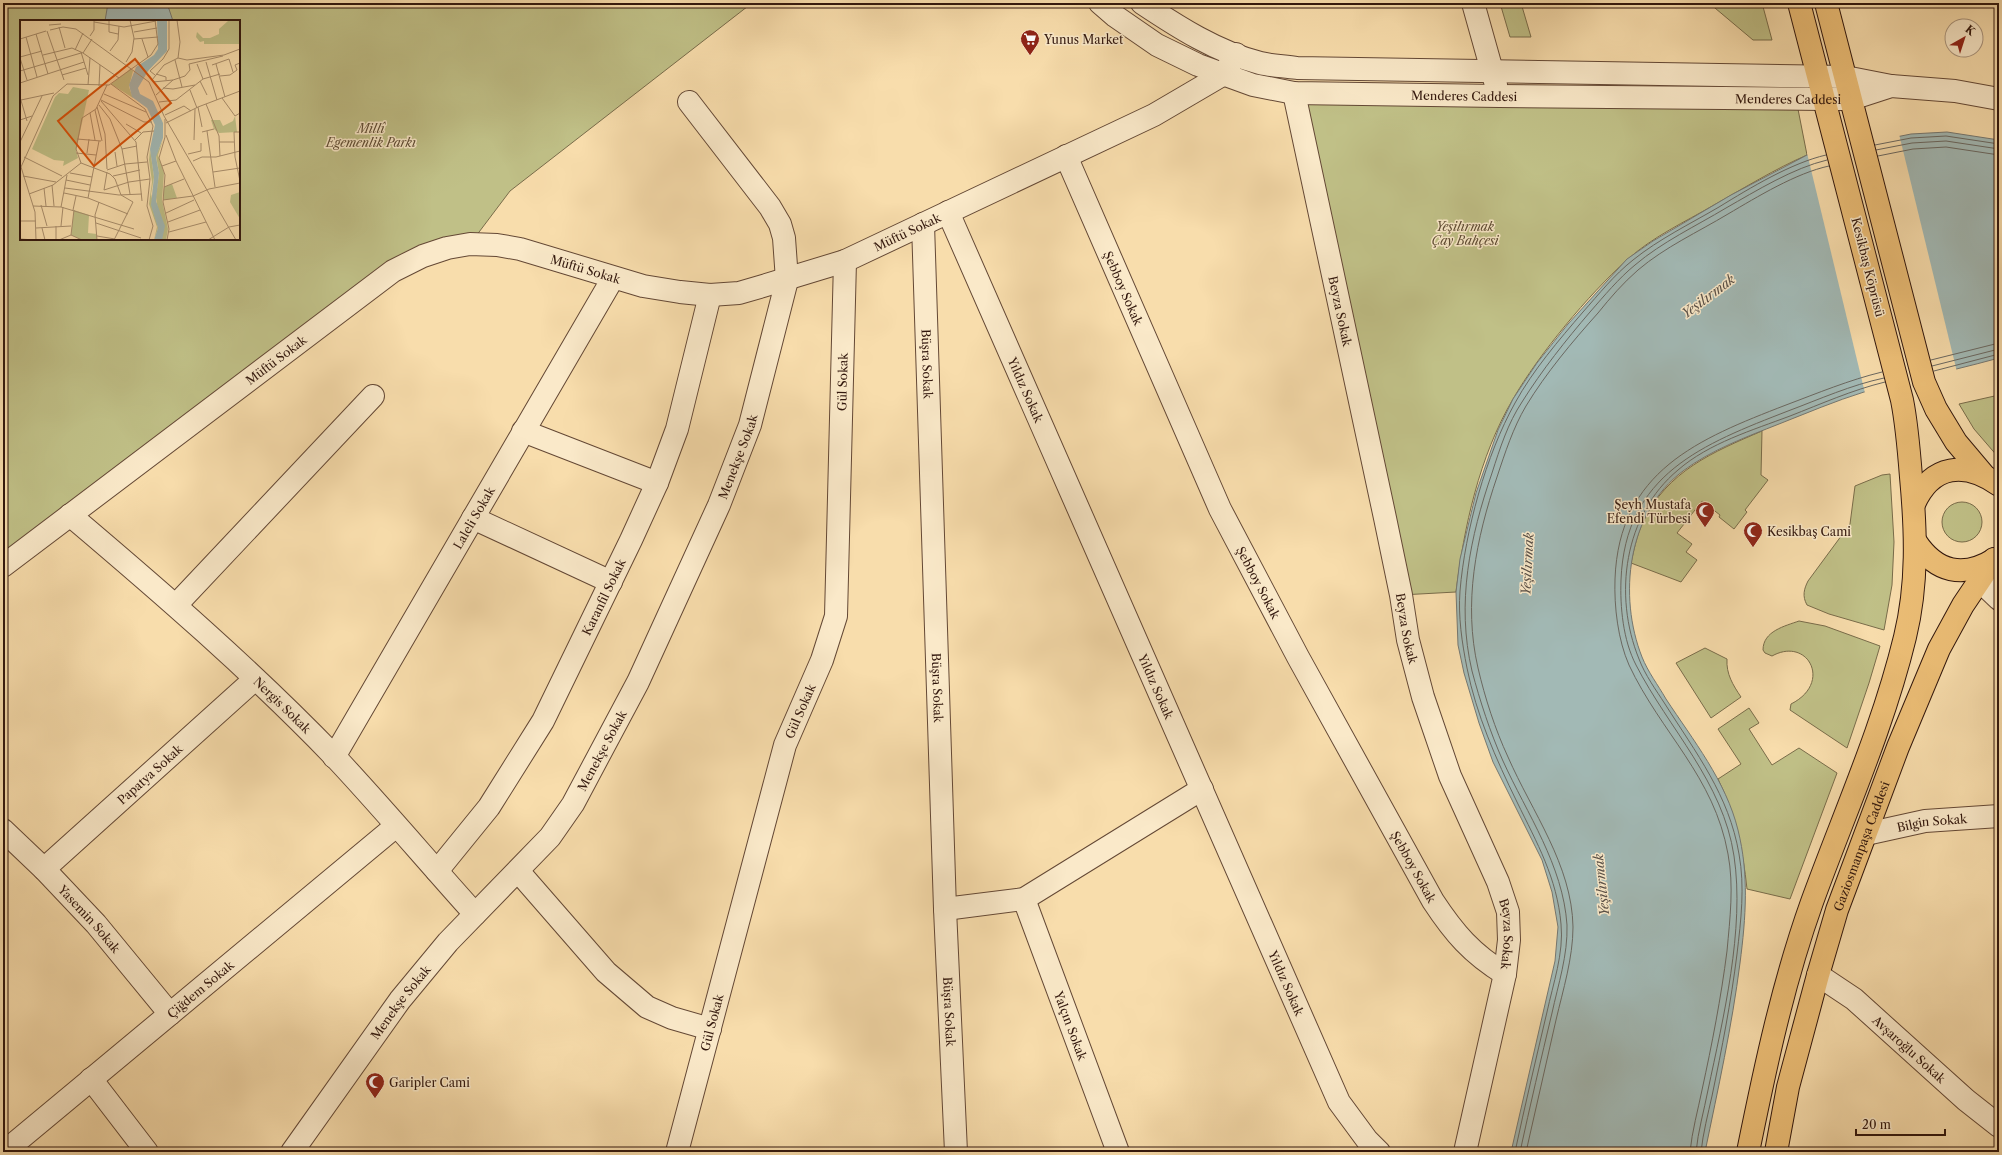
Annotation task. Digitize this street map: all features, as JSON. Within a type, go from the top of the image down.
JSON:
[{"type":"main road","name":"Kesikbaş Köprüsü","points":[[1799,3],[1906,419],[1916,542]]},
{"type":"main road","points":[[1826,3],[1924,382],[1936,409],[1956,442],[1995,483]]},
{"type":"main road","points":[[1914,504],[1920,492],[1930,481],[1941,474],[1955,470],[1970,470],[1995,483]]},
{"type":"main road","points":[[1916,542],[1924,554],[1936,564],[1951,570],[1967,571],[1981,567],[1997,556]]},
{"type":"main road","points":[[1748,1152],[1762,1082],[1791,968],[1811,904],[1874,738],[1900,654],[1914,588],[1916,542]]},
{"type":"main road","name":"Gaziosmanpaşa Caddesi","points":[[1776,1152],[1788,1087],[1837,910],[1898,747],[1939,649],[1963,605],[1997,556]]},
{"type":"street","name":"Menderes Caddesi","points":[[1100,3],[1115,16],[1157,45],[1198,65],[1253,86],[1294,92],[1499,96],[1824,99],[1851,98],[1891,86]]},
{"type":"street","name":"Menderes Caddesi","points":[[1142,3],[1171,23],[1210,44],[1260,63],[1297,68],[1845,77],[1869,80],[1891,86]]},
{"type":"street","points":[[1473,3],[1499,96]]},
{"type":"street","points":[[1224,74],[1236,54]]},
{"type":"street","name":"Müftü Sokak","points":[[3,566],[393,271],[423,256],[447,248],[470,244],[497,245],[520,249],[643,286],[710,295],[739,293],[787,280],[845,261],[1154,115],[1224,74]]},
{"type":"street","points":[[1891,86],[1955,91],[1999,99]]},
{"type":"street","name":"Beyza Sokak","points":[[1294,92],[1383,510],[1408,640],[1423,697],[1450,776],[1498,882],[1508,912],[1509,940],[1505,974],[1465,1152]]},
{"type":"street","name":"Menekşe Sokak","points":[[292,1152],[400,1000],[448,942],[518,871],[550,836],[573,804],[638,682],[719,505],[750,424],[787,280],[786,256],[780,224],[770,207],[689,102]]},
{"type":"street","name":"Şebboy Sokak","points":[[1066,156],[1220,509],[1298,657],[1433,901],[1449,926],[1467,946],[1483,960],[1505,974]]},
{"type":"street","name":"Yıldız Sokak","points":[[948,212],[1339,1102],[1379,1152]]},
{"type":"street","name":"Büşra Sokak","points":[[923,224],[945,909],[956,1152]]},
{"type":"street","name":"Gül Sokak","points":[[677,1152],[785,745],[822,660],[836,616],[845,261]]},
{"type":"street","name":"Laleli Sokak","points":[[334,757],[613,278]]},
{"type":"street","name":"Karanfil Sokak","points":[[436,871],[489,807],[543,721],[611,582],[657,483],[677,429],[710,295]]},
{"type":"street","points":[[176,605],[373,396]]},
{"type":"street","points":[[523,431],[657,483]]},
{"type":"street","name":"Nergis Sokak","points":[[70,516],[176,605],[255,679],[334,757],[475,914]]},
{"type":"street","points":[[473,518],[611,582]]},
{"type":"street","points":[[1980,581],[1999,599]]},
{"type":"street","name":"Papatya Sokak","points":[[44,869],[255,679]]},
{"type":"street","points":[[945,909],[1024,899],[1202,788]]},
{"type":"street","name":"Bilgin Sokak","points":[[1866,834],[1924,821],[1999,816]]},
{"type":"street","name":"Çiğdem Sokak","points":[[4,1152],[396,826]]},
{"type":"street","name":"Yasemin Sokak","points":[[3,830],[44,869],[96,924],[170,1014]]},
{"type":"street","points":[[518,871],[606,972],[647,1007],[672,1018],[710,1029]]},
{"type":"street","name":"Yalçın Sokak","points":[[1024,899],[1118,1152]]},
{"type":"street","name":"Avşaroğlu Sokak","points":[[1818,975],[1854,1000],[1966,1100],[1999,1126]]},
{"type":"street","points":[[91,1079],[147,1152]]},
{"type":"green space","name":"Millî Egemenlik Parkı","points":[[3,3],[752,3],[510,191],[470,244],[423,256],[3,566]]},
{"type":"green space","points":[[1500,3],[1521,3],[1531,37],[1510,37]]},
{"type":"green space","points":[[1709,3],[1762,3],[1772,40],[1753,40]]},
{"type":"green space","name":"Yeşilırmak Çay Bahçesi","points":[[1294,93],[1796,99],[1807,155],[1771,172],[1647,244],[1627,260],[1596,290],[1550,344],[1536,363],[1501,421],[1482,468],[1469,518],[1459,567],[1456,592],[1401,595]]},
{"type":"green space","points":[[1999,395],[1999,458],[1974,429],[1959,404]]},
{"type":"green space","points":[[1762,431],[1761,475],[1768,480],[1745,510],[1747,512],[1734,529],[1719,517],[1720,515],[1702,501],[1677,533],[1692,544],[1686,552],[1697,560],[1681,582],[1631,563],[1637,537],[1643,522],[1653,504],[1665,489],[1678,476],[1693,465],[1726,447]]},
{"type":"green space","points":[[1890,474],[1894,542],[1892,585],[1884,630],[1829,614],[1807,605],[1804,599],[1804,593],[1808,581],[1850,524],[1855,486],[1882,475]]},
{"type":"green space","points":[[1966,502],[1973,505],[1979,511],[1982,522],[1981,530],[1973,539],[1966,542],[1958,542],[1951,539],[1943,530],[1942,518],[1945,511],[1954,503]]},
{"type":"green space","points":[[1799,621],[1825,626],[1880,646],[1847,748],[1790,710],[1791,704],[1804,695],[1811,685],[1813,674],[1811,665],[1805,657],[1796,652],[1785,651],[1772,656],[1765,653],[1763,650],[1767,638],[1771,634],[1781,627]]},
{"type":"green space","points":[[1705,648],[1727,659],[1729,674],[1741,697],[1711,718],[1676,663]]},
{"type":"green space","points":[[1749,708],[1759,723],[1749,729],[1772,765],[1799,748],[1837,773],[1790,899],[1747,889],[1743,860],[1734,819],[1718,779],[1741,764],[1718,729]]},
{"type":"water","points":[[108,3],[167,3],[173,20],[105,20]]},
{"type":"water","name":"Yeşilırmak","points":[[1947,132],[1999,140],[1999,358],[1870,390],[1821,407],[1729,444],[1705,457],[1683,471],[1664,489],[1650,509],[1639,532],[1632,557],[1630,608],[1635,633],[1644,663],[1717,778],[1733,812],[1744,863],[1745,912],[1737,987],[1720,1081],[1705,1152],[1511,1152],[1555,961],[1558,927],[1552,892],[1542,860],[1493,762],[1479,723],[1464,673],[1458,645],[1456,592],[1460,559],[1476,493],[1498,430],[1513,399],[1537,363],[1568,324],[1627,259],[1653,241],[1731,195],[1807,155],[1911,134]]},
{"type":"pier","points":[[1899,134],[1957,372],[1865,393],[1807,153]]},
{"type":"place","name":"Yunus Market","points":[[1030,56]]},
{"type":"place","name":"Şeyh Mustafa Efendi Türbesi","points":[[1705,528]]},
{"type":"place","name":"Kesikbaş Cami","points":[[1753,548]]},
{"type":"place","name":"Garipler Cami","points":[[375,1099]]}]
